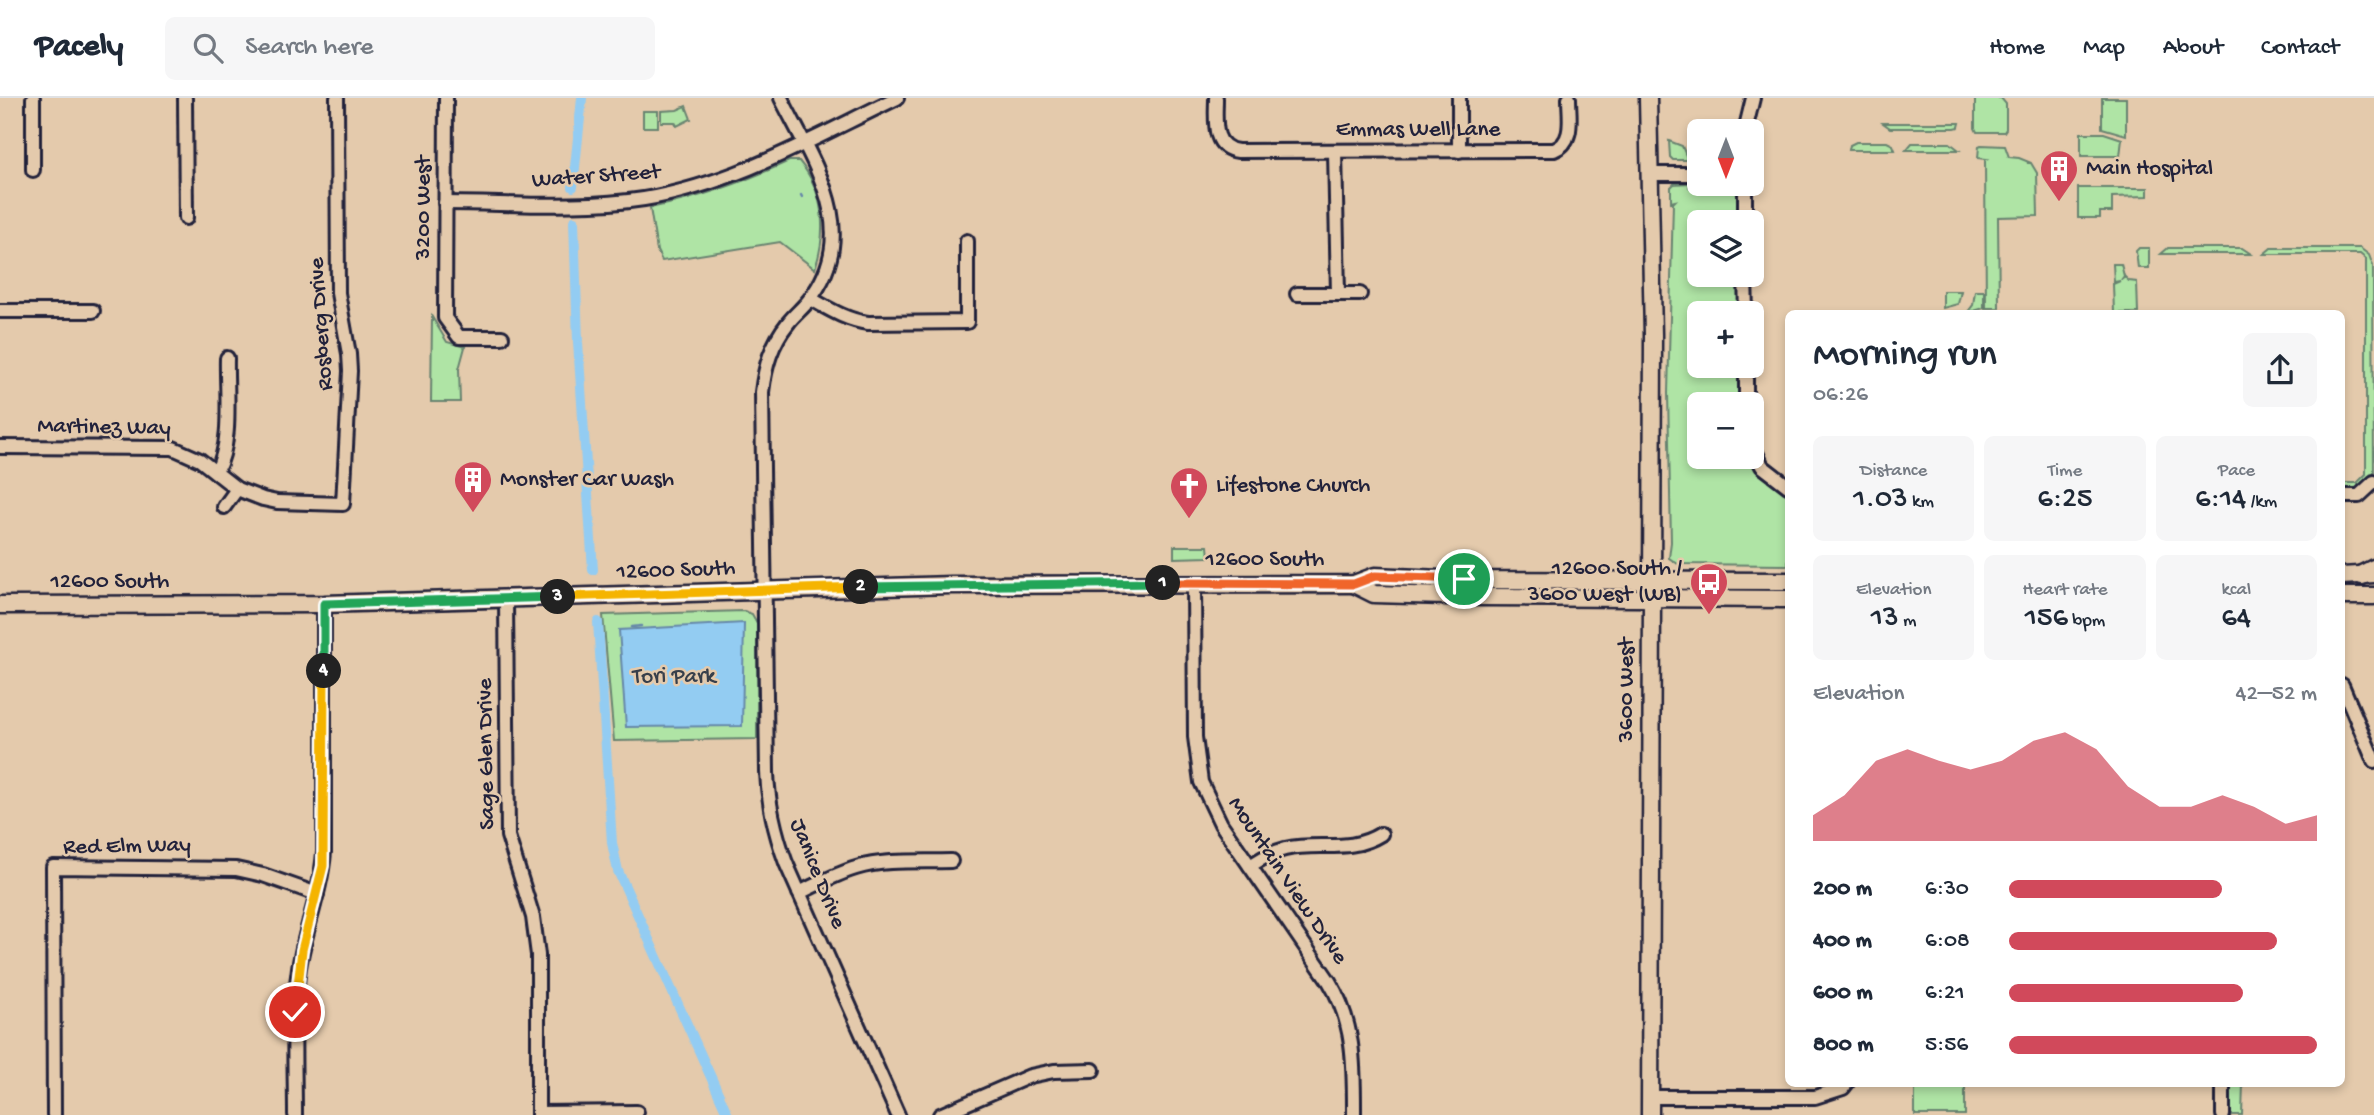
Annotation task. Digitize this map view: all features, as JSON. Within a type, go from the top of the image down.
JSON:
[{"type":"main road","name":"3600 West","points":[[1648,98],[1653,345],[1650,1115]]},
{"type":"main road","points":[[2345,576],[2370,573]]},
{"type":"main road","name":"12600 South","points":[[0,604],[324,604],[951,585],[1354,584],[1375,576],[1785,581]]},
{"type":"main road","name":"12600 South","points":[[1354,584],[1374,594],[1785,599]]},
{"type":"main road","points":[[2345,596],[2374,596]]},
{"type":"street","points":[[33,98],[33,170]]},
{"type":"street","points":[[185,98],[186,218]]},
{"type":"street","name":"Rosberg Drive","points":[[337,98],[338,293],[350,371],[343,504]]},
{"type":"street","name":"3200 West","points":[[446,98],[445,318],[459,337],[502,337]]},
{"type":"street","name":"Janice Drive","points":[[781,98],[832,208],[834,233],[830,258],[811,299],[788,323],[775,342],[765,367],[762,392],[767,788],[776,834],[799,893],[898,1115]]},
{"type":"street","name":"Water Street","points":[[445,203],[573,204],[643,199],[698,187],[744,172],[897,98]]},
{"type":"street","name":"Emmas Well Lane","points":[[1216,98],[1217,135],[1223,146],[1238,151],[1558,149],[1568,138],[1569,98]]},
{"type":"street","points":[[1459,98],[1459,151]]},
{"type":"street","points":[[1748,119],[1753,98]]},
{"type":"street","points":[[1335,151],[1338,294]]},
{"type":"street","points":[[1650,174],[1687,174]]},
{"type":"street","points":[[811,299],[853,321],[967,322],[967,241]]},
{"type":"street","points":[[1297,294],[1360,294]]},
{"type":"street","points":[[0,311],[93,311]]},
{"type":"street","points":[[216,472],[226,443],[227,358]]},
{"type":"street","name":"Martinez Way","points":[[0,447],[173,448],[200,460],[237,489],[256,497],[277,502],[343,504]]},
{"type":"street","points":[[1764,468],[1785,484]]},
{"type":"street","points":[[2345,496],[2359,496],[2374,482]]},
{"type":"street","points":[[224,507],[237,489]]},
{"type":"street","name":"Mountain View Drive","points":[[1194,583],[1195,737],[1198,767],[1213,810],[1340,1001],[1349,1023],[1353,1046],[1354,1115]]},
{"type":"street","name":"Sage Glen Drive","points":[[506,599],[508,836],[533,917],[538,955],[538,1114]]},
{"type":"street","points":[[295,1115],[296,991],[302,950],[317,894],[324,852],[324,604]]},
{"type":"street","points":[[2345,692],[2374,761]]},
{"type":"street","points":[[1250,866],[1283,849],[1353,846],[1368,842],[1381,834]]},
{"type":"street","points":[[799,893],[842,874],[871,865],[951,862]]},
{"type":"street","name":"Red Elm Way","points":[[54,1115],[53,867],[223,867],[263,875],[317,894]]},
{"type":"street","points":[[940,1115],[1030,1076],[1054,1071],[1093,1070]]},
{"type":"street","points":[[1650,1097],[1815,1097],[1844,1087]]},
{"type":"street","points":[[2223,1087],[2223,1115]]},
{"type":"street","points":[[538,1114],[637,1112]]},
{"type":"green space","points":[[1975,98],[2001,98],[2006,104],[2004,132],[1977,132]]},
{"type":"green space","points":[[2102,98],[2126,98],[2126,135],[2102,128]]},
{"type":"green space","points":[[686,106],[691,119],[677,126],[675,122],[661,122],[661,111],[677,110]]},
{"type":"green space","points":[[643,111],[658,111],[658,127],[643,127]]},
{"type":"green space","points":[[1883,123],[1960,123],[1959,127],[1955,128],[1890,128]]},
{"type":"green space","points":[[2081,133],[2104,133],[2122,139],[2120,156],[2081,156]]},
{"type":"green space","points":[[1669,141],[1682,146],[1687,160],[1673,160],[1670,157]]},
{"type":"green space","points":[[1856,142],[1887,142],[1893,145],[1895,150],[1849,150],[1850,145]]},
{"type":"green space","points":[[1912,143],[1950,143],[1959,150],[1906,150]]},
{"type":"green space","points":[[1981,145],[2005,146],[2009,157],[2031,163],[2037,173],[2038,216],[1998,217],[1999,308],[1986,308],[1987,159],[1978,158]]},
{"type":"green space","points":[[789,161],[799,161],[808,173],[819,199],[822,227],[815,269],[780,242],[662,261],[657,251],[650,208],[721,189]]},
{"type":"green space","points":[[1687,183],[1687,196],[1740,196],[1741,200],[1741,210],[1687,210],[1687,287],[1740,287],[1740,301],[1687,301],[1687,378],[1740,378],[1740,392],[1687,392],[1687,469],[1762,469],[1771,481],[1785,490],[1785,565],[1678,564],[1669,558],[1668,393],[1675,201],[1671,202],[1671,187],[1674,184]]},
{"type":"green space","points":[[2078,188],[2148,188],[2148,196],[2112,197],[2112,212],[2100,212],[2100,218],[2078,218]]},
{"type":"green space","points":[[2139,248],[2149,248],[2149,268],[2138,268],[2136,251]]},
{"type":"green space","points":[[2168,248],[2242,248],[2251,254],[2161,254]]},
{"type":"green space","points":[[2271,248],[2360,248],[2369,255],[2373,266],[2374,473],[2361,488],[2345,490],[2345,483],[2357,483],[2366,474],[2366,259],[2360,254],[2264,254]]},
{"type":"green space","points":[[2113,264],[2121,264],[2124,276],[2121,280],[2125,277],[2129,281],[2137,282],[2138,310],[2114,310],[2113,284],[2120,281],[2114,282]]},
{"type":"green space","points":[[1943,291],[1961,291],[1958,304],[1943,308]]},
{"type":"green space","points":[[1975,291],[1984,291],[1984,308],[1969,310],[1973,305]]},
{"type":"green space","points":[[432,317],[447,342],[465,347],[459,369],[460,402],[431,402]]},
{"type":"green space","points":[[1174,546],[1208,546],[1209,557],[1174,558]]},
{"type":"green space","name":"Tori Park","points":[[744,611],[752,614],[757,623],[757,739],[614,741],[603,615]]},
{"type":"green space","points":[[1915,1087],[1965,1087],[1965,1115],[1915,1115]]},
{"type":"green space","points":[[2230,1087],[2243,1087],[2242,1115],[2227,1115]]},
{"type":"water","name":"Tori Park","points":[[744,623],[742,726],[626,727],[619,630]]},
{"type":"waterway","points":[[573,187],[582,98]]},
{"type":"waterway","points":[[574,221],[578,342],[593,570]]},
{"type":"waterway","points":[[598,622],[612,843],[618,871],[728,1115]]},
{"type":"waterway","points":[[632,627],[641,626]]},
{"type":"place","name":"Main Hospital","points":[[2059,203]]},
{"type":"place","name":"Monster Car Wash","points":[[473,514]]},
{"type":"place","name":"Lifestone Church","points":[[1189,520]]},
{"type":"place","name":"12600 South / 3600 West (WB)","points":[[1709,616]]},
{"type":"route","points":[[295,1012],[302,950],[323,866],[324,604],[951,585],[1354,584],[1375,576],[1464,579]]}]
